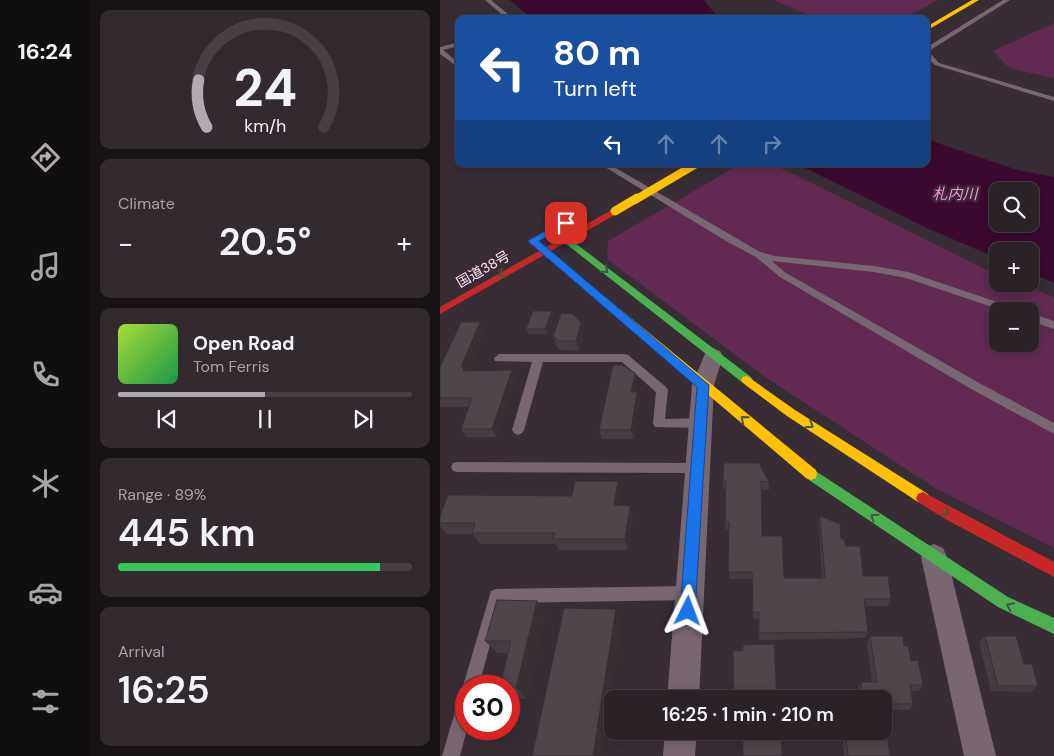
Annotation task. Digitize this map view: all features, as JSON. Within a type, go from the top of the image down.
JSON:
[{"type":"main road","points":[[930,16],[958,0]]},
{"type":"main road","points":[[930,27],[976,0]]},
{"type":"main road","name":"国道38号","points":[[440,311],[567,240],[691,167]]},
{"type":"main road","points":[[626,188],[643,178]]},
{"type":"main road","points":[[1054,570],[952,516],[791,413],[713,356],[567,240],[558,228],[529,243],[545,251],[811,474],[934,558],[1003,602],[1054,626]]},
{"type":"street","points":[[684,690],[703,385],[713,356]]},
{"type":"street","points":[[934,558],[980,756]]},
{"type":"street","points":[[680,756],[681,740]]},
{"type":"lane","points":[[488,0],[506,15]]},
{"type":"lane","points":[[930,47],[1007,0]]},
{"type":"lane","points":[[440,50],[455,45]]},
{"type":"lane","points":[[440,50],[455,63]]},
{"type":"lane","points":[[930,58],[937,64],[1054,99]]},
{"type":"lane","points":[[609,167],[730,240],[757,254],[783,275],[985,392],[1054,429]]},
{"type":"lane","points":[[757,254],[908,275],[989,303]]},
{"type":"lane","points":[[1039,320],[1054,325]]},
{"type":"lane","points":[[498,358],[624,358],[662,390],[659,424],[700,423]]},
{"type":"lane","points":[[518,430],[540,358]]},
{"type":"lane","points":[[457,468],[697,468]]},
{"type":"lane","points":[[473,675],[496,596],[689,593]]},
{"type":"lane","points":[[451,756],[455,740]]},
{"type":"shaded area","points":[[774,0],[938,0],[910,15],[807,15]]},
{"type":"shaded area","points":[[1054,23],[1054,78],[1013,69],[1006,65],[993,51]]},
{"type":"shaded area","points":[[735,167],[779,167],[989,271],[989,292],[1039,291],[1054,297],[1054,548],[935,488],[761,374],[607,259],[608,241]]},
{"type":"water","points":[[510,0],[704,0],[716,15],[527,15]]},
{"type":"water","name":"札内川","points":[[930,140],[1017,170],[1054,177],[1054,283],[1039,276],[1039,242],[989,242],[989,255],[929,229],[803,167],[930,167]]},
{"type":"building","points":[[533,311],[552,311],[545,329],[526,329]]},
{"type":"building","points":[[561,313],[573,314],[581,323],[576,341],[556,341],[557,338],[553,337]]},
{"type":"building","points":[[461,322],[480,322],[461,367],[464,367],[463,371],[512,370],[492,429],[461,429],[472,398],[440,398],[440,367]]},
{"type":"building","points":[[613,365],[622,365],[635,373],[631,392],[637,392],[631,430],[599,430]]},
{"type":"building","points":[[724,463],[759,463],[769,482],[761,481],[762,536],[782,536],[784,578],[825,578],[820,516],[840,524],[841,539],[844,539],[846,546],[860,546],[863,576],[888,576],[891,599],[864,599],[868,632],[759,633],[759,612],[753,612],[752,572],[728,572],[729,522],[725,522],[726,481],[723,481]]},
{"type":"building","points":[[575,481],[618,481],[614,505],[630,506],[625,539],[553,539],[555,533],[472,533],[475,523],[440,523],[440,516],[448,495],[572,496]]},
{"type":"building","points":[[497,600],[537,601],[519,675],[503,675],[511,641],[485,641]]},
{"type":"building","points":[[564,608],[616,609],[593,756],[532,756]]},
{"type":"building","points":[[870,636],[903,636],[904,646],[908,646],[911,661],[918,660],[923,685],[910,685],[913,704],[892,704],[892,690],[862,690],[861,682],[877,682]]},
{"type":"building","points":[[985,636],[1016,636],[1024,664],[1032,664],[1038,686],[998,686]]},
{"type":"building","points":[[774,644],[777,690],[734,690],[733,651],[743,651],[743,645]]},
{"type":"building","points":[[743,740],[781,740],[782,756],[743,756]]},
{"type":"building","points":[[846,740],[888,740],[890,756],[848,756]]},
{"type":"traffic: fast","points":[[554,230],[747,380]]},
{"type":"traffic: fast","points":[[811,474],[1003,602],[1054,626]]},
{"type":"traffic: slow","points":[[930,27],[976,0]]},
{"type":"traffic: slow","points":[[615,211],[691,167]]},
{"type":"traffic: slow","points":[[533,241],[811,474]]},
{"type":"traffic: slow","points":[[747,380],[791,413],[923,498]]},
{"type":"traffic: jam","points":[[440,311],[615,211]]},
{"type":"traffic: jam","points":[[923,498],[952,516],[1054,570]]},
{"type":"route","points":[[566,223],[533,241],[703,385],[688,611]]}]
